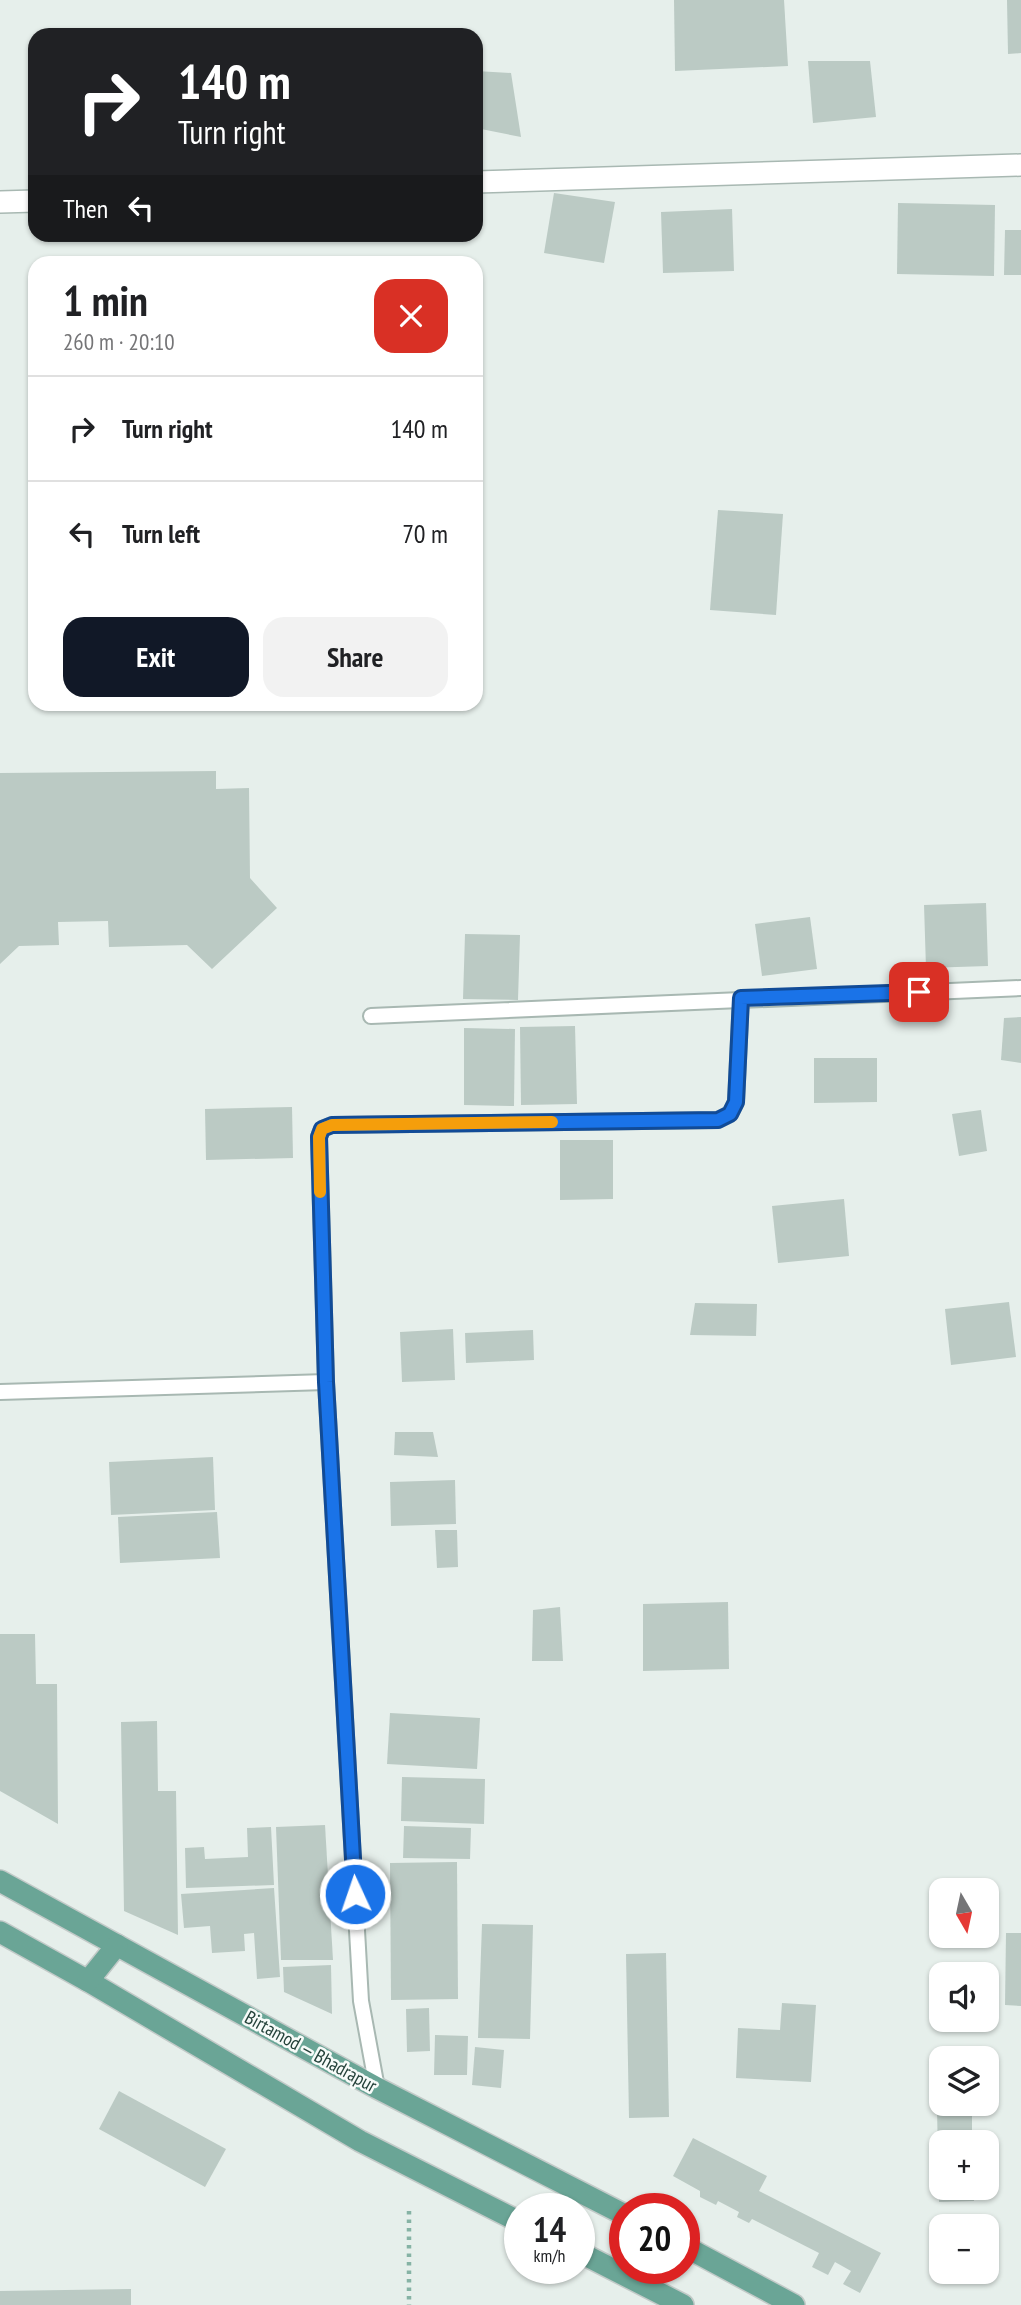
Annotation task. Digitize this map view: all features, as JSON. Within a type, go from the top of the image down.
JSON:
[{"type":"main road","name":"Birtamod — Bhadrapur","points":[[0,1881],[377,2088],[609,2207]]},
{"type":"main road","points":[[0,1933],[88,1980],[360,2141],[504,2214]]},
{"type":"main road","points":[[88,1980],[117,1945]]},
{"type":"main road","points":[[700,2255],[794,2305]]},
{"type":"main road","points":[[595,2262],[657,2299],[683,2305]]},
{"type":"street","points":[[483,182],[1021,165]]},
{"type":"street","points":[[0,202],[28,201]]},
{"type":"lane","points":[[371,1016],[1021,988]]},
{"type":"lane","points":[[377,2088],[361,2001],[326,1382],[319,1137],[322,1129],[332,1125],[718,1120],[730,1114],[736,1102],[741,998]]},
{"type":"lane","points":[[0,1392],[326,1382]]},
{"type":"path","points":[[409,2211],[409,2305]]},
{"type":"building","points":[[674,0],[784,0],[788,66],[675,71]]},
{"type":"building","points":[[1007,0],[1021,0],[1021,53],[1008,54]]},
{"type":"building","points":[[808,61],[870,61],[876,117],[813,123]]},
{"type":"building","points":[[483,71],[511,73],[521,137],[483,129]]},
{"type":"building","points":[[554,193],[615,202],[604,263],[544,253]]},
{"type":"building","points":[[898,203],[995,205],[994,276],[897,274]]},
{"type":"building","points":[[732,209],[734,271],[663,273],[661,212]]},
{"type":"building","points":[[1005,230],[1021,230],[1021,275],[1004,275]]},
{"type":"building","points":[[718,510],[783,514],[776,615],[710,610]]},
{"type":"building","points":[[216,771],[216,789],[249,788],[250,878],[277,908],[212,969],[187,945],[109,947],[108,921],[58,922],[59,945],[19,946],[0,964],[0,773]]},
{"type":"building","points":[[986,903],[988,966],[926,968],[924,905]]},
{"type":"building","points":[[810,917],[817,969],[762,976],[755,924]]},
{"type":"building","points":[[465,934],[520,935],[518,1000],[463,999]]},
{"type":"building","points":[[1021,1017],[1021,1063],[1001,1060],[1004,1018]]},
{"type":"building","points":[[575,1026],[577,1104],[521,1105],[520,1027]]},
{"type":"building","points":[[464,1028],[515,1029],[514,1106],[464,1105]]},
{"type":"building","points":[[814,1058],[877,1058],[877,1102],[814,1103]]},
{"type":"building","points":[[292,1107],[293,1158],[206,1160],[205,1109]]},
{"type":"building","points":[[981,1110],[987,1151],[959,1156],[952,1114]]},
{"type":"building","points":[[560,1140],[613,1140],[613,1199],[560,1200]]},
{"type":"building","points":[[844,1199],[849,1256],[778,1263],[772,1206]]},
{"type":"building","points":[[1009,1302],[1016,1357],[951,1365],[945,1309]]},
{"type":"building","points":[[695,1303],[757,1304],[756,1336],[690,1335]]},
{"type":"building","points":[[453,1329],[455,1380],[402,1382],[400,1332]]},
{"type":"building","points":[[533,1330],[534,1360],[466,1363],[465,1333]]},
{"type":"building","points":[[395,1432],[433,1432],[438,1457],[394,1455]]},
{"type":"building","points":[[213,1457],[215,1510],[111,1515],[109,1462]]},
{"type":"building","points":[[455,1480],[456,1524],[391,1526],[390,1482]]},
{"type":"building","points":[[217,1512],[220,1558],[120,1563],[118,1517]]},
{"type":"building","points":[[435,1530],[457,1530],[458,1567],[437,1568]]},
{"type":"building","points":[[728,1602],[729,1669],[643,1671],[643,1604]]},
{"type":"building","points":[[560,1607],[563,1661],[532,1661],[533,1610]]},
{"type":"building","points":[[0,1634],[35,1634],[36,1684],[57,1684],[58,1824],[0,1791]]},
{"type":"building","points":[[390,1713],[480,1718],[477,1769],[387,1764]]},
{"type":"building","points":[[157,1721],[158,1791],[176,1791],[178,1935],[124,1911],[121,1722]]},
{"type":"building","points":[[402,1777],[485,1779],[484,1824],[401,1821]]},
{"type":"building","points":[[325,1825],[333,1960],[281,1960],[276,1827]]},
{"type":"building","points":[[404,1826],[471,1828],[470,1859],[403,1858]]},
{"type":"building","points":[[271,1827],[274,1885],[186,1888],[185,1848],[204,1847],[205,1859],[248,1857],[247,1828]]},
{"type":"building","points":[[457,1862],[458,1999],[391,2000],[390,1863]]},
{"type":"building","points":[[274,1888],[280,1977],[257,1979],[254,1933],[244,1934],[245,1951],[212,1953],[210,1926],[184,1928],[181,1894]]},
{"type":"building","points":[[482,1924],[533,1925],[530,2039],[478,2038]]},
{"type":"building","points":[[1006,1933],[1021,1933],[1021,2006],[1005,2005]]},
{"type":"building","points":[[666,1953],[669,2117],[629,2118],[626,1954]]},
{"type":"building","points":[[331,1965],[332,2014],[284,1992],[283,1967]]},
{"type":"building","points":[[782,2003],[816,2005],[811,2082],[736,2078],[738,2028],[780,2030]]},
{"type":"building","points":[[429,2008],[430,2051],[407,2052],[406,2009]]},
{"type":"building","points":[[435,2035],[468,2036],[467,2075],[434,2075]]},
{"type":"building","points":[[475,2047],[504,2050],[501,2088],[472,2085]]},
{"type":"building","points":[[119,2091],[226,2149],[205,2187],[99,2129]]},
{"type":"building","points":[[937,2116],[972,2116],[972,2130],[937,2130]]},
{"type":"building","points":[[693,2138],[767,2176],[759,2191],[881,2253],[860,2293],[843,2284],[851,2271],[835,2262],[828,2275],[812,2267],[819,2253],[752,2219],[749,2223],[737,2217],[739,2212],[718,2201],[716,2205],[700,2197],[700,2191],[673,2176]]},
{"type":"building","points":[[939,2200],[974,2200],[974,2201]]},
{"type":"building","points":[[131,2289],[131,2305],[0,2305],[0,2291]]},
{"type":"slow traffic","points":[[320,1192],[319,1137],[322,1129],[332,1125],[552,1122]]},
{"type":"route","points":[[355,1894],[326,1382],[319,1137],[322,1129],[332,1125],[718,1120],[730,1114],[736,1102],[741,998],[919,992]]}]
